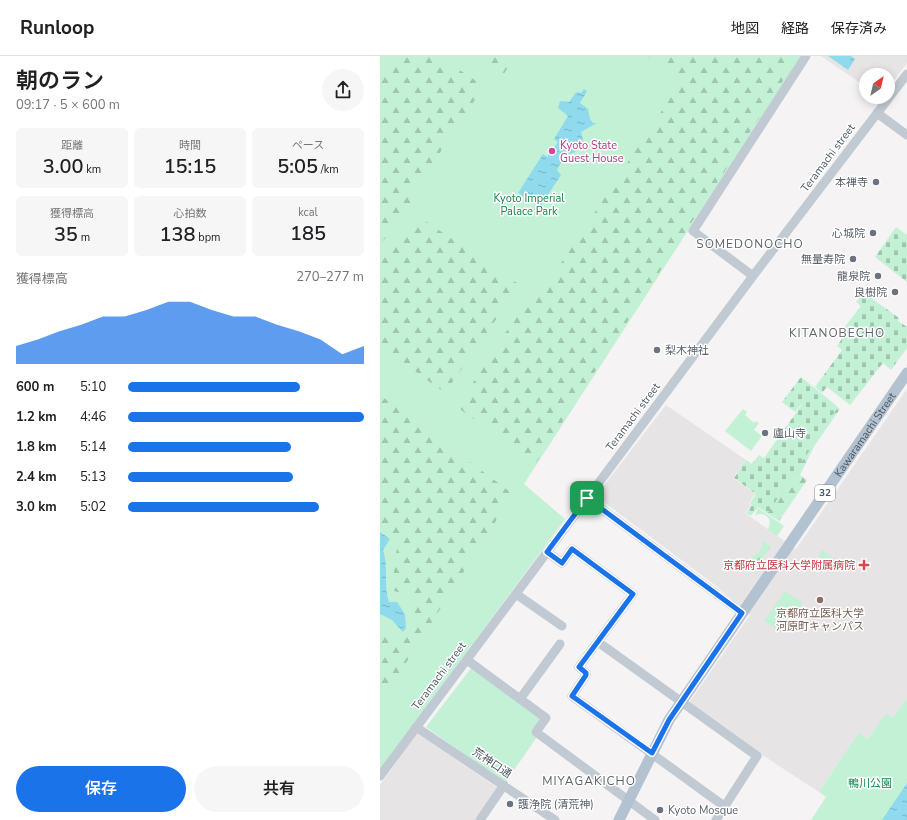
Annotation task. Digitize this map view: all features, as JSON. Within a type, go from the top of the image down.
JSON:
[{"type":"main road","name":"Kawaramachi Street","points":[[619,820],[652,753],[681,702],[906,375]]},
{"type":"street","points":[[753,276],[693,231],[806,56]]},
{"type":"street","name":"Teramachi street","points":[[380,776],[753,276],[907,74]]},
{"type":"street","points":[[878,114],[907,135]]},
{"type":"street","points":[[587,498],[742,613]]},
{"type":"street","points":[[547,552],[562,563],[572,549],[633,594],[579,667],[586,673],[586,675],[572,696],[724,806]]},
{"type":"street","points":[[516,594],[562,626]]},
{"type":"street","points":[[598,642],[757,756],[716,820]]},
{"type":"street","points":[[520,698],[560,644]]},
{"type":"street","points":[[467,660],[546,718],[536,732],[654,820]]},
{"type":"street","name":"荒神口通","points":[[416,727],[555,820]]},
{"type":"street","points":[[480,820],[504,785]]},
{"type":"shaded area","points":[[821,56],[907,56],[907,63],[895,79],[895,68],[859,68],[859,82]]},
{"type":"shaded area","name":"京都府立医科大学 河原町キャンパス","points":[[907,389],[907,698],[893,718],[886,713],[868,739],[858,733],[819,792],[688,704],[750,615],[715,585],[596,496],[666,405],[746,460],[733,478],[755,494],[749,503],[751,505],[745,513],[796,549]]},
{"type":"shaded area","points":[[417,733],[498,788],[476,820],[380,820],[380,785]]},
{"type":"green space","name":"Kyoto Imperial Palace Park","points":[[380,56],[801,56],[524,484],[565,519],[380,770]]},
{"type":"green space","points":[[393,56],[438,56],[484,86],[412,195],[421,201],[380,244],[380,74]]},
{"type":"green space","points":[[472,56],[515,56],[502,77]]},
{"type":"green space","points":[[646,56],[799,56],[536,463],[457,407],[531,294],[538,298],[682,80]]},
{"type":"green space","points":[[424,220],[520,285],[449,387],[444,390],[439,389],[380,345],[380,255]]},
{"type":"green space","points":[[896,227],[907,235],[907,282],[875,257]]},
{"type":"green space","points":[[861,291],[899,318],[898,321],[907,327],[907,348],[891,370],[883,363],[850,405],[827,387],[822,393],[815,387],[842,350],[837,346],[844,336],[840,333],[861,306],[856,302],[861,296],[859,295]]},
{"type":"green space","points":[[801,377],[838,407],[768,513],[758,507],[751,516],[746,513],[752,505],[750,503],[756,494],[734,478],[746,460],[752,464],[759,455],[764,458],[805,400],[795,412],[782,402]]},
{"type":"green space","points":[[380,395],[513,494],[380,704],[380,627],[397,644],[413,632],[413,596],[394,591],[394,564],[399,539],[380,525]]},
{"type":"green space","points":[[836,407],[840,409],[813,448],[800,475],[807,480],[779,521],[758,507]]},
{"type":"green space","points":[[743,409],[747,412],[745,415],[754,423],[756,421],[759,423],[754,430],[762,436],[751,451],[725,431]]},
{"type":"green space","points":[[758,508],[784,526],[777,536],[772,533],[773,531],[771,532],[768,530],[770,522],[768,517],[764,514],[755,516]]},
{"type":"green space","points":[[763,541],[771,546],[754,570],[746,564],[760,551]]},
{"type":"green space","points":[[822,550],[839,562],[835,567],[818,556]]},
{"type":"green space","points":[[785,591],[803,603],[782,633],[764,621]]},
{"type":"green space","points":[[472,667],[542,718],[531,733],[537,737],[505,783],[426,727]]},
{"type":"green space","name":"鴨川公園","points":[[907,698],[907,820],[811,820],[826,797],[819,792],[858,733],[868,739],[886,713],[893,718]]},
{"type":"water","points":[[828,56],[851,56],[855,59],[848,70]]},
{"type":"water","points":[[584,89],[587,91],[580,103],[588,109],[590,119],[593,123],[597,123],[581,132],[583,140],[581,145],[575,152],[564,157],[557,170],[561,175],[540,207],[518,193],[543,154],[547,157],[558,142],[554,139],[568,116],[558,108],[560,101],[569,102],[576,92],[581,93]]},
{"type":"water","points":[[380,532],[390,539],[383,550],[386,563],[387,596],[389,602],[397,602],[405,614],[406,628],[403,632],[392,620],[380,614]]},
{"type":"water","points":[[907,783],[907,820],[882,820]]},
{"type":"place","name":"Kyoto State Guest House","points":[[552,151]]},
{"type":"place","name":"本禅寺","points":[[876,182]]},
{"type":"place","name":"心城院","points":[[873,233]]},
{"type":"place","name":"無量寿院","points":[[853,259]]},
{"type":"place","name":"龍泉院","points":[[878,276]]},
{"type":"place","name":"良樹院","points":[[895,292]]},
{"type":"place","name":"梨木神社","points":[[657,350]]},
{"type":"place","name":"廬山寺","points":[[765,433]]},
{"type":"place","name":"京都府立医科大学附属病院","points":[[864,565]]},
{"type":"place","name":"京都府立医科大学 河原町キャンパス","points":[[820,600]]},
{"type":"place","name":"護浄院 (清荒神)","points":[[510,804]]},
{"type":"place","name":"Kyoto Mosque","points":[[660,810]]},
{"type":"district","name":"SOMEDONOCHO","points":[[750,244]]},
{"type":"district","name":"KITANOBECHO","points":[[837,333]]},
{"type":"district","name":"MIYAGAKICHO","points":[[589,781]]},
{"type":"route","points":[[587,498],[742,613],[669,720],[652,753],[572,696],[586,675],[586,673],[579,667],[633,594],[572,549],[562,563],[547,552],[587,498]]}]
